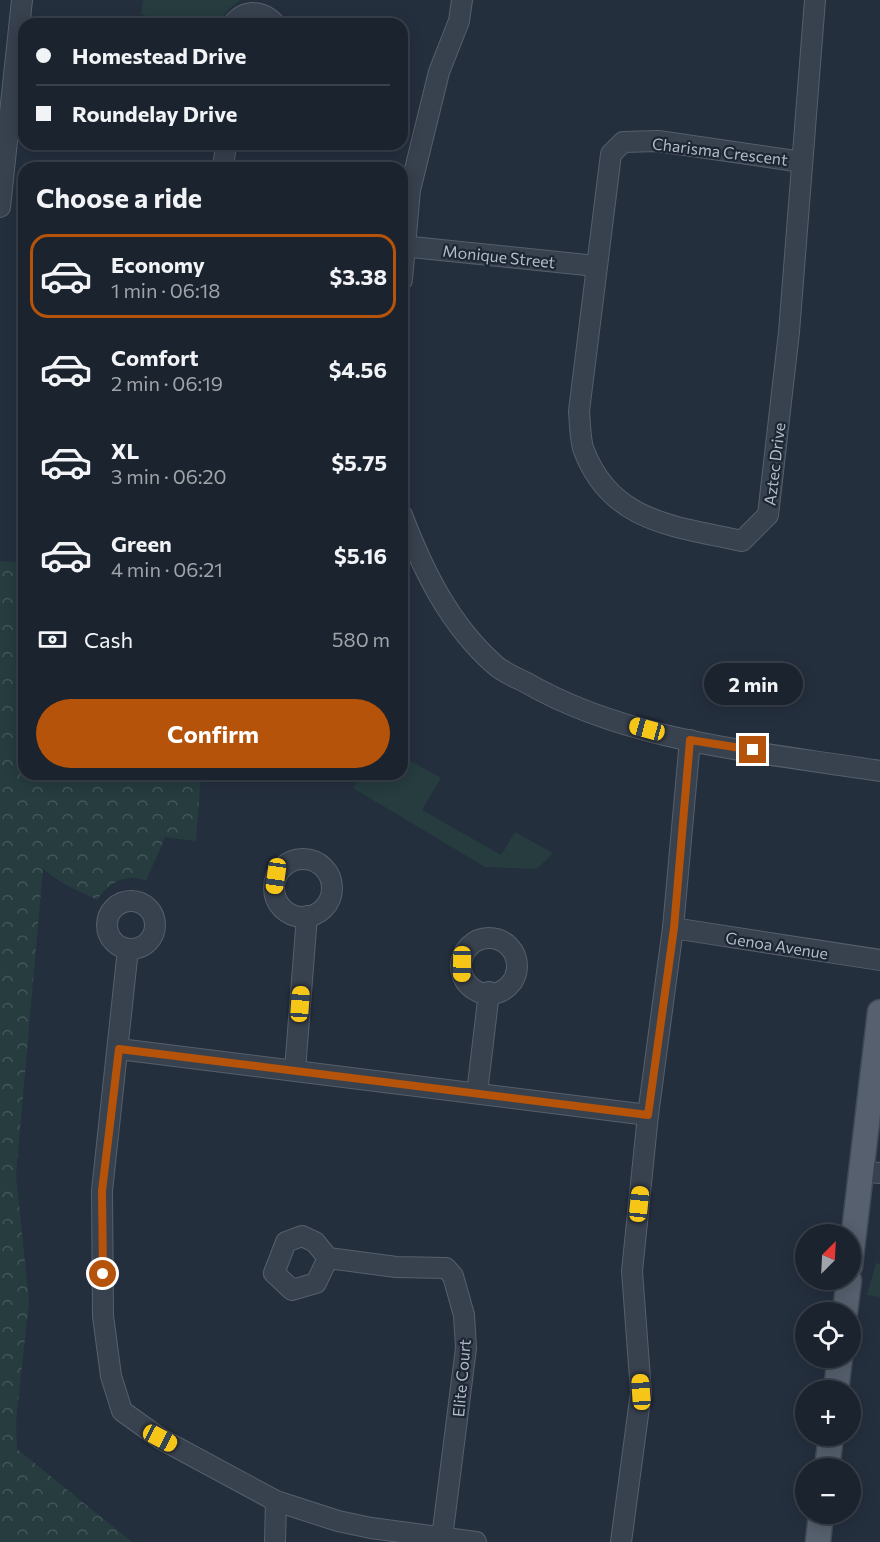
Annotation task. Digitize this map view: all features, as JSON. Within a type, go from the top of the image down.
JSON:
[{"type":"main road","points":[[859,1224],[871,1172],[880,1012]]},
{"type":"main road","points":[[818,1542],[820,1524]]},
{"type":"street","points":[[20,18],[22,0]]},
{"type":"street","points":[[408,209],[410,190],[439,72],[459,21],[462,0]]},
{"type":"street","name":"Aztec Drive","points":[[596,266],[579,411],[583,447],[604,489],[620,503],[660,522],[742,541],[768,515],[789,332],[815,0]]},
{"type":"street","points":[[239,18],[255,12],[270,18]]},
{"type":"street","points":[[0,207],[18,38]]},
{"type":"street","name":"Charisma Crescent","points":[[596,266],[611,154],[623,142],[658,141],[802,162]]},
{"type":"street","name":"Monique Street","points":[[408,246],[596,266]]},
{"type":"street","points":[[408,529],[422,565],[453,619],[495,665],[557,701],[690,740],[880,771]]},
{"type":"street","points":[[621,1542],[641,1392],[632,1271],[648,1115],[674,928],[690,740]]},
{"type":"street","points":[[295,1070],[307,916]]},
{"type":"street","name":"Genoa Avenue","points":[[674,928],[880,960]]},
{"type":"street","points":[[128,949],[102,1191],[103,1316],[111,1376],[122,1411],[160,1438],[276,1501],[338,1521],[476,1542]]},
{"type":"street","points":[[477,1093],[489,992]]},
{"type":"street","points":[[119,1049],[648,1115]]},
{"type":"street","name":"Elite Court","points":[[328,1258],[396,1267],[446,1268],[453,1276],[464,1316],[466,1348],[442,1538]]},
{"type":"street","points":[[275,1542],[276,1501]]},
{"type":"green space","points":[[143,0],[240,0],[223,18],[163,18],[141,15]]},
{"type":"green space","points":[[18,560],[18,780],[201,780],[196,841],[165,837],[146,881],[131,878],[118,881],[112,884],[97,900],[64,884],[43,869],[16,1175],[29,1301],[16,1421],[17,1449],[132,1542],[0,1542],[0,561],[16,562]]},
{"type":"green space","points":[[408,759],[441,778],[422,810],[501,855],[515,832],[553,853],[537,869],[485,867],[353,788],[358,780],[408,780]]},
{"type":"green space","points":[[876,1263],[880,1264],[880,1297],[867,1295]]},
{"type":"route","points":[[103,1274],[102,1191],[119,1049],[648,1115],[674,928],[690,740],[753,750]]}]
